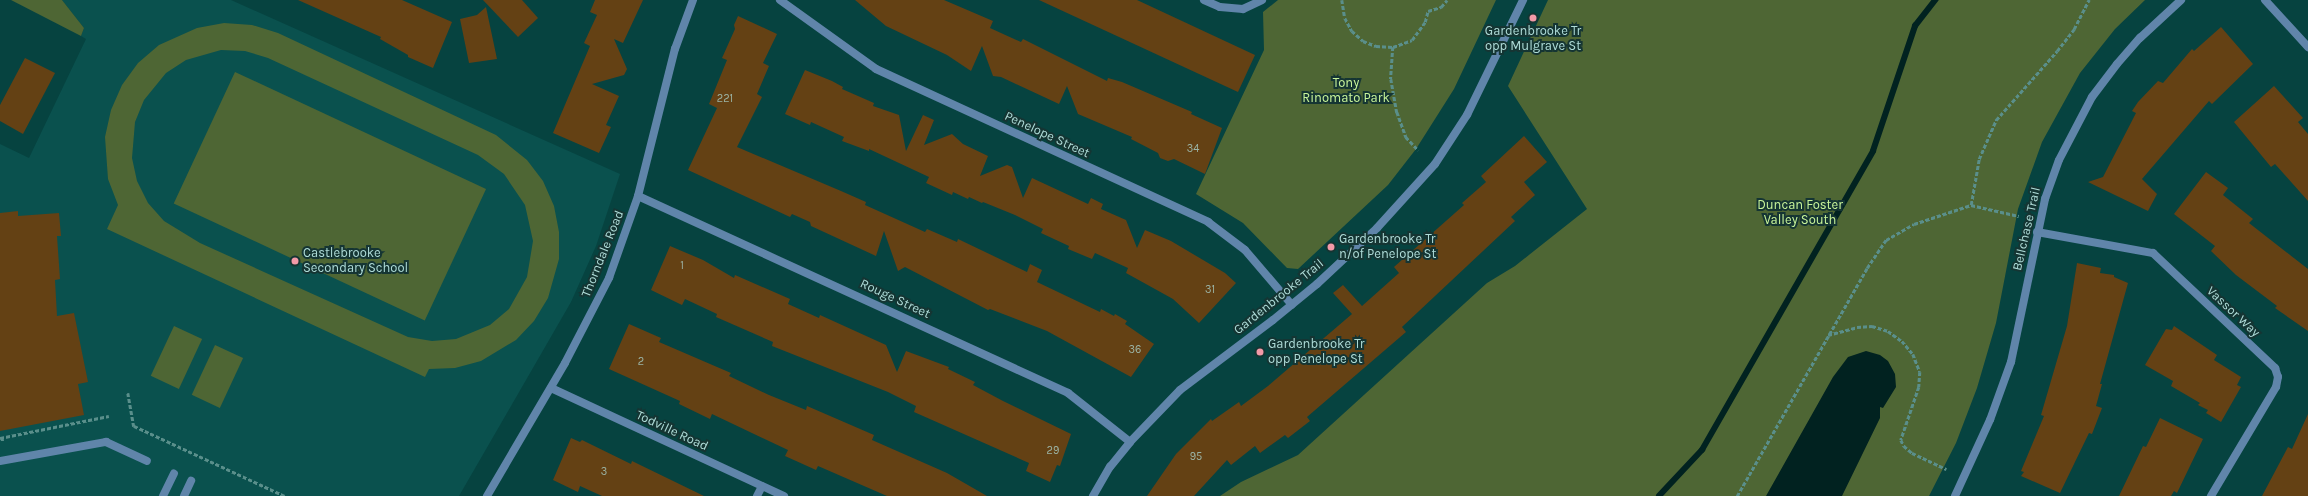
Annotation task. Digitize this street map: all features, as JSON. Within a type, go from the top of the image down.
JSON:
[{"type":"street","name":"Thorndale Road","points":[[487,496],[551,388],[609,278],[638,196],[676,49],[693,0]]},
{"type":"street","name":"Penelope Street","points":[[780,0],[876,70],[1208,222],[1245,250],[1292,305]]},
{"type":"street","points":[[1204,0],[1220,7],[1243,9],[1262,0]]},
{"type":"street","name":"Gardenbrooke Trail","points":[[1093,496],[1110,467],[1130,442],[1180,390],[1292,305],[1377,228],[1435,164],[1467,115],[1523,0]]},
{"type":"street","name":"Bellchase Trail","points":[[1955,496],[1990,420],[2011,362],[2045,199],[2059,160],[2092,98],[2140,38],[2181,0]]},
{"type":"street","points":[[2266,0],[2308,47]]},
{"type":"street","name":"Rouge Street","points":[[638,196],[1068,393],[1130,442]]},
{"type":"street","name":"Vassor Way","points":[[2038,232],[2153,253],[2275,368],[2278,376],[2276,387],[2211,496]]},
{"type":"street","name":"Todville Road","points":[[551,388],[784,496]]},
{"type":"street","points":[[0,461],[106,442],[147,461]]},
{"type":"street","points":[[163,496],[174,473]]},
{"type":"street","points":[[184,496],[191,481]]},
{"type":"street","points":[[756,496],[762,486]]},
{"type":"path","points":[[1342,0],[1345,18],[1352,31],[1363,41],[1376,46],[1393,48],[1412,40],[1425,22],[1428,11],[1441,7],[1447,0]]},
{"type":"path","points":[[1971,205],[1979,159],[1996,120],[2057,51],[2074,29],[2089,0]]},
{"type":"path","points":[[1393,48],[1391,79],[1396,112],[1406,137],[1418,150]]},
{"type":"path","points":[[1737,496],[1828,336],[1886,240],[1914,224],[1971,205],[2019,216]]},
{"type":"path","points":[[1828,336],[1857,326],[1872,326],[1888,331],[1902,341],[1913,354],[1920,372],[1919,387],[1901,440],[1904,446],[1912,453],[1946,469]]},
{"type":"path","points":[[128,393],[134,426],[285,496]]},
{"type":"path","points":[[3,442],[1,437],[109,416]]},
{"type":"shaded area","name":"Castlebrooke Secondary School","points":[[62,0],[231,0],[620,174],[596,246],[571,302],[459,496],[0,496],[0,144],[29,158],[86,39],[81,36],[84,28]]},
{"type":"shaded area","points":[[1866,351],[1880,355],[1888,361],[1895,374],[1896,387],[1883,408],[1880,407],[1880,418],[1842,496],[1766,496],[1833,377],[1848,357]]},
{"type":"green space","points":[[11,0],[62,0],[84,28],[81,36]]},
{"type":"green space","name":"Tony Rinomato Park","points":[[1278,0],[1496,0],[1454,89],[1416,149],[1388,185],[1298,269],[1287,268],[1243,223],[1196,194],[1264,50],[1263,12]]},
{"type":"green space","name":"Duncan Foster Valley South","points":[[1548,0],[2145,0],[2115,29],[2080,73],[2042,142],[2018,209],[1996,323],[1977,388],[1956,443],[1929,496],[1220,496],[1241,482],[1298,455],[1487,283],[1515,266],[1587,209],[1508,86]]},
{"type":"green space","points":[[224,23],[252,25],[278,33],[496,135],[527,160],[543,181],[554,206],[559,232],[559,259],[548,298],[534,321],[516,340],[481,361],[455,368],[429,369],[425,377],[107,229],[118,205],[108,179],[105,137],[111,110],[122,85],[138,63],[159,45],[197,28]],"holes":[[[221,50],[245,51],[268,58],[478,155],[504,174],[525,205],[533,241],[527,277],[509,309],[490,325],[456,339],[432,341],[408,337],[200,243],[164,221],[148,203],[137,181],[132,158],[135,122],[144,100],[166,73],[186,60]]]},
{"type":"green space","points":[[235,72],[486,189],[425,320],[174,203]]},
{"type":"green space","points":[[174,326],[202,339],[179,389],[151,376]]},
{"type":"green space","points":[[215,345],[243,358],[220,408],[192,395]]},
{"type":"building","points":[[298,0],[402,0],[452,22],[433,68],[408,57],[408,55],[380,39],[381,37]]},
{"type":"building","points":[[483,0],[522,0],[538,18],[518,37]]},
{"type":"building","points":[[595,0],[643,0],[623,43],[614,39],[627,69],[624,75],[592,84],[619,96],[606,125],[611,127],[599,153],[553,133],[590,46],[584,43],[597,15],[590,12]]},
{"type":"building","points":[[855,0],[944,0],[993,21],[990,28],[1021,42],[1023,39],[1107,81],[1108,78],[1122,82],[1192,112],[1191,114],[1222,128],[1205,174],[1174,159],[1168,161],[1160,158],[1158,153],[1131,139],[1132,137],[1078,114],[1067,86],[1059,104],[1001,77],[993,76],[982,46],[971,71],[947,55],[886,26]]},
{"type":"building","points":[[1039,0],[1137,0],[1255,55],[1238,92]]},
{"type":"building","points":[[486,7],[497,59],[469,63],[460,19],[477,15]]},
{"type":"building","points":[[738,16],[777,34],[763,63],[769,66],[757,94],[762,97],[737,147],[866,202],[865,205],[925,232],[927,229],[957,242],[958,239],[1027,272],[1030,264],[1042,270],[1037,282],[1100,312],[1101,309],[1114,316],[1115,314],[1127,321],[1125,324],[1154,344],[1131,377],[1047,331],[990,309],[988,310],[905,267],[898,271],[884,231],[876,256],[811,226],[810,222],[792,214],[790,217],[688,170],[717,108],[709,104],[727,60],[722,58],[735,29],[734,25]]},
{"type":"building","points":[[2221,27],[2253,64],[2212,104],[2209,101],[2142,179],[2157,194],[2148,211],[2088,182],[2103,177],[2136,113],[2132,111],[2138,102],[2158,81],[2163,83],[2192,49],[2194,51]]},
{"type":"building","points":[[25,58],[55,73],[23,134],[0,121],[0,105]]},
{"type":"building","points":[[805,70],[832,81],[843,87],[842,89],[874,103],[873,106],[899,115],[906,151],[923,115],[934,120],[924,145],[952,134],[963,144],[988,156],[980,176],[1007,165],[1012,167],[1023,198],[1032,178],[1088,204],[1091,198],[1103,204],[1101,209],[1126,220],[1137,248],[1145,230],[1171,241],[1225,273],[1236,283],[1199,323],[1173,299],[1126,273],[1128,268],[1095,253],[1092,259],[1068,249],[1069,246],[1041,233],[1043,229],[1015,215],[969,197],[968,199],[953,192],[952,195],[926,183],[929,177],[869,149],[869,151],[842,141],[844,137],[811,122],[810,125],[785,114]]},
{"type":"building","points":[[2274,86],[2303,118],[2298,122],[2308,134],[2308,201],[2275,164],[2271,167],[2234,122]]},
{"type":"building","points":[[1524,136],[1547,162],[1524,182],[1535,195],[1511,217],[1515,221],[1402,327],[1406,332],[1307,417],[1310,421],[1288,438],[1285,435],[1260,453],[1255,446],[1231,465],[1227,460],[1194,496],[1147,496],[1176,454],[1211,419],[1212,421],[1239,402],[1241,406],[1268,386],[1352,314],[1333,293],[1343,285],[1362,306],[1399,273],[1394,267],[1464,205],[1462,203],[1486,182],[1481,176]]},
{"type":"building","points":[[2206,172],[2228,188],[2223,195],[2253,219],[2249,223],[2308,269],[2308,331],[2275,308],[2277,306],[2236,275],[2211,251],[2215,246],[2174,214]]},
{"type":"building","points":[[18,211],[18,216],[59,213],[61,236],[57,236],[60,279],[55,280],[57,316],[74,313],[88,382],[78,384],[84,415],[0,431],[0,213]]},
{"type":"building","points":[[670,246],[703,260],[734,278],[735,275],[790,299],[788,304],[819,318],[820,315],[886,345],[897,372],[906,351],[949,367],[948,369],[975,382],[973,385],[1071,434],[1060,466],[1057,465],[1050,482],[1026,471],[1029,463],[914,412],[916,406],[888,392],[772,346],[773,342],[716,317],[717,314],[685,299],[682,305],[651,290]]},
{"type":"building","points":[[2077,263],[2101,268],[2100,273],[2114,275],[2114,277],[2128,283],[2100,384],[2102,384],[2096,406],[2102,408],[2092,434],[2089,433],[2060,493],[2021,476],[2024,472],[2021,471],[2044,416],[2041,415],[2067,326]]},
{"type":"building","points":[[629,324],[661,338],[659,342],[731,373],[729,376],[769,395],[806,410],[807,406],[874,435],[872,440],[947,473],[987,496],[887,496],[818,466],[816,470],[785,456],[788,450],[712,414],[710,419],[679,404],[680,401],[609,369]]},
{"type":"building","points":[[2174,326],[2217,355],[2214,360],[2241,377],[2237,385],[2241,387],[2221,422],[2206,413],[2208,410],[2198,405],[2200,403],[2171,386],[2173,381],[2145,365],[2166,329],[2172,330]]},
{"type":"building","points":[[2308,414],[2308,496],[2262,496],[2288,447],[2292,449]]},
{"type":"building","points":[[2160,418],[2203,439],[2177,493],[2174,491],[2171,496],[2119,496],[2143,446],[2146,447]]},
{"type":"building","points":[[571,438],[580,442],[582,440],[631,464],[632,461],[704,496],[602,496],[580,486],[578,492],[553,480]]},
{"type":"waterway","points":[[1659,496],[1702,450],[1873,151],[1915,26],[1935,0]]},
{"type":"place","name":"Gardenbrooke Tr opp Mulgrave St","points":[[1533,18]]},
{"type":"place","name":"Gardenbrooke Tr n/of Penelope St","points":[[1331,247]]},
{"type":"place","name":"Castlebrooke Secondary School","points":[[295,261]]},
{"type":"place","name":"Gardenbrooke Tr opp Penelope St","points":[[1260,352]]}]
